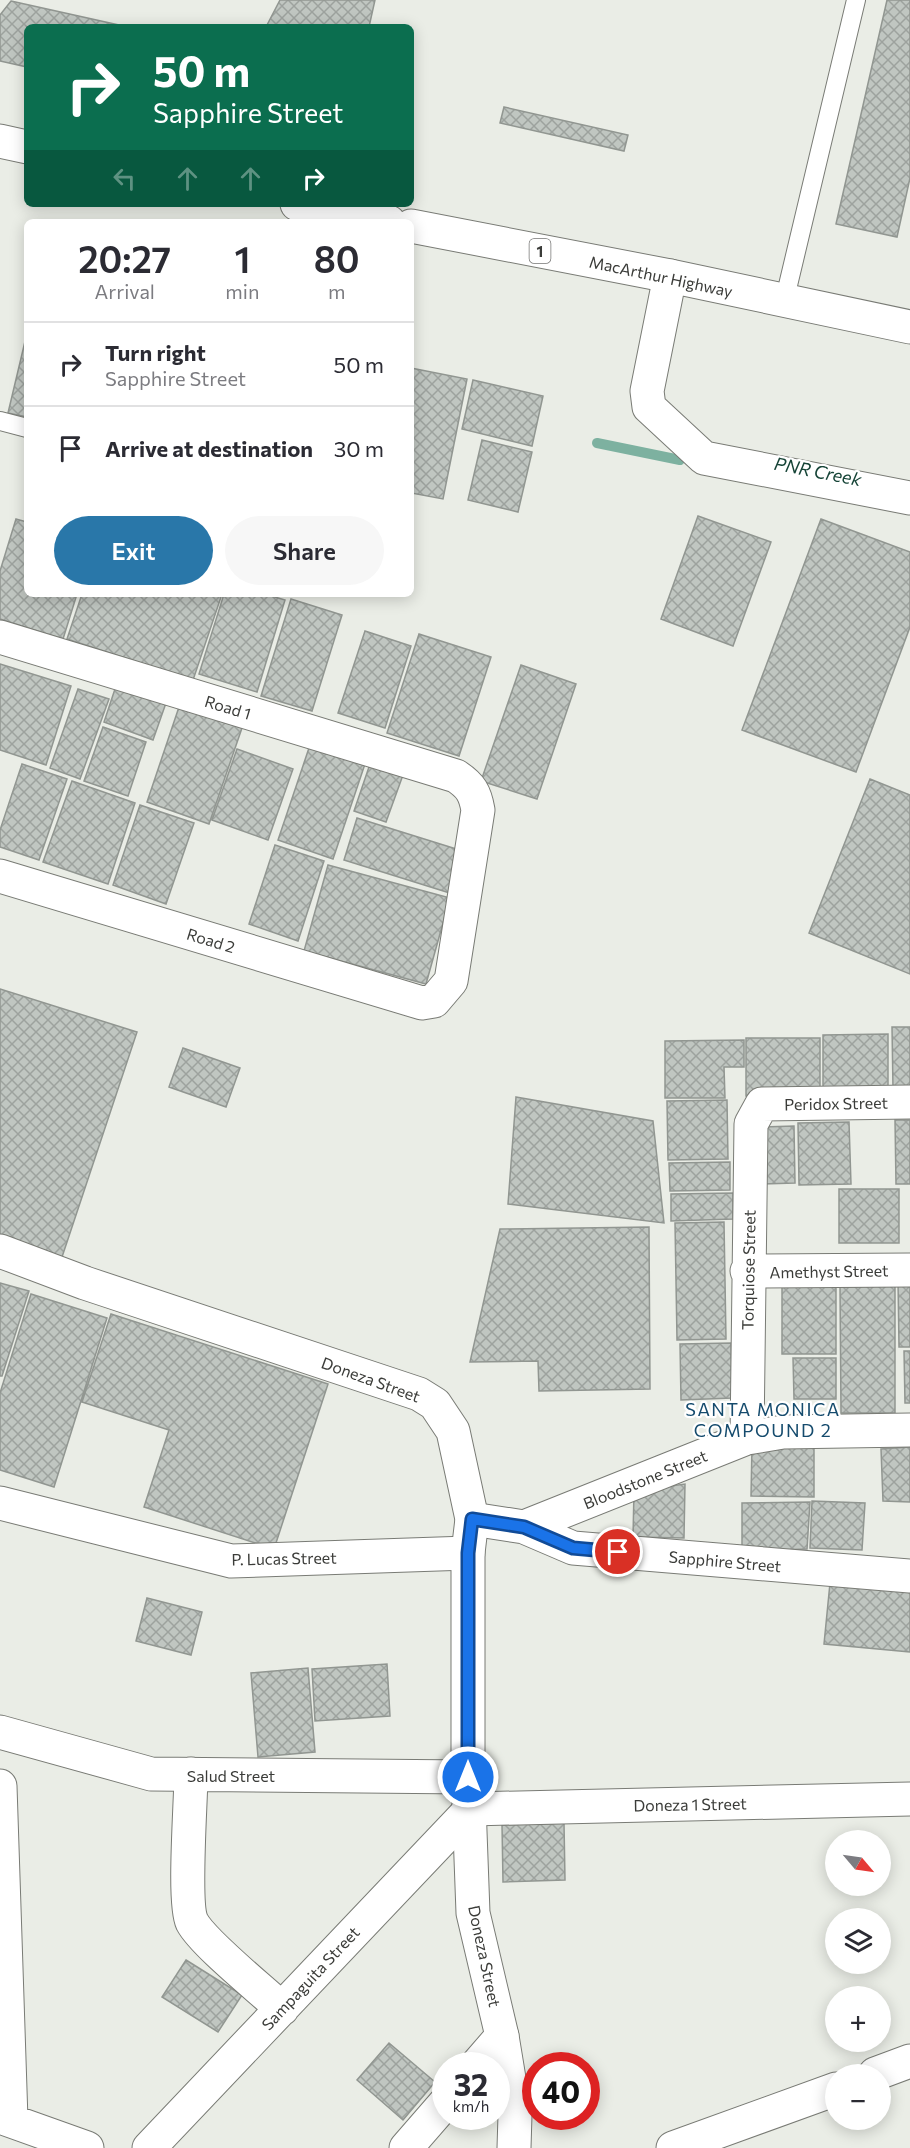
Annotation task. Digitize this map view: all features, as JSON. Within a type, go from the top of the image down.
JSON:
[{"type":"main road","points":[[0,141],[24,146]]},
{"type":"main road","points":[[312,207],[374,219]]},
{"type":"main road","name":"MacArthur Highway","points":[[414,227],[670,276],[910,327]]},
{"type":"main road","points":[[670,276],[647,391],[649,407],[663,422],[704,458],[910,498]]},
{"type":"main road","name":"Road 1","points":[[0,637],[456,776],[468,784],[476,795],[478,810],[451,981],[434,1001],[422,1004]]},
{"type":"main road","name":"Road 2","points":[[0,876],[422,1004]]},
{"type":"main road","name":"Peridox Street","points":[[762,1104],[910,1102]]},
{"type":"main road","name":"Torquiose Street","points":[[747,1438],[747,1271],[751,1124],[762,1104]]},
{"type":"main road","name":"Doneza Street","points":[[0,1251],[85,1283],[419,1394],[435,1404],[453,1431],[472,1519],[468,1553],[468,1777],[471,1809],[473,1913],[502,2036],[515,2115],[514,2148]]},
{"type":"main road","name":"Amethyst Street","points":[[747,1271],[910,1270]]},
{"type":"main road","name":"Bloodstone Street","points":[[524,1527],[747,1438],[783,1432],[910,1430]]},
{"type":"main road","name":"P. Lucas Street","points":[[0,1503],[231,1561],[468,1553]]},
{"type":"main road","name":"Sapphire Street","points":[[472,1519],[524,1527],[573,1548],[910,1576]]},
{"type":"main road","name":"Salud Street","points":[[0,1732],[151,1774],[468,1777]]},
{"type":"main road","points":[[191,1774],[189,1897],[192,1921],[203,1936],[282,2008]]},
{"type":"main road","points":[[0,1786],[6,2118],[87,2148]]},
{"type":"main road","name":"Doneza 1 Street","points":[[471,1809],[910,1799]]},
{"type":"main road","name":"Sampaguita Street","points":[[149,2148],[471,1809]]},
{"type":"main road","points":[[488,2052],[502,2036]]},
{"type":"main road","points":[[891,2068],[910,2061]]},
{"type":"main road","points":[[673,2148],[825,2093]]},
{"type":"main road","points":[[406,2148],[432,2118]]},
{"type":"lane","points":[[784,302],[856,0]]},
{"type":"lane","points":[[0,421],[24,427]]},
{"type":"building","points":[[280,0],[375,0],[370,24],[268,24]]},
{"type":"building","points":[[887,0],[910,0],[910,178],[897,237],[836,224]]},
{"type":"building","points":[[11,1],[114,24],[24,24],[24,66],[0,61],[0,15]]},
{"type":"building","points":[[504,107],[628,135],[624,151],[500,123]]},
{"type":"building","points":[[24,346],[24,416],[8,413]]},
{"type":"building","points":[[414,369],[467,379],[443,499],[414,494]]},
{"type":"building","points":[[473,380],[543,396],[532,446],[462,429]]},
{"type":"building","points":[[482,440],[532,452],[518,512],[468,500]]},
{"type":"building","points":[[698,516],[771,542],[733,646],[661,619]]},
{"type":"building","points":[[16,519],[24,521],[24,597],[76,597],[63,639],[0,619],[0,571]]},
{"type":"building","points":[[821,519],[910,552],[910,627],[856,772],[742,730]]},
{"type":"building","points":[[81,597],[221,597],[193,680],[67,639]]},
{"type":"building","points":[[223,597],[275,597],[285,600],[257,692],[199,674]]},
{"type":"building","points":[[291,599],[342,615],[312,711],[261,696]]},
{"type":"building","points":[[365,631],[411,646],[385,728],[338,713]]},
{"type":"building","points":[[419,634],[491,657],[459,756],[387,733]]},
{"type":"building","points":[[0,664],[71,686],[46,765],[0,750]]},
{"type":"building","points":[[521,665],[576,684],[537,799],[481,781]]},
{"type":"building","points":[[116,686],[166,703],[153,740],[104,722]]},
{"type":"building","points":[[78,689],[109,699],[80,779],[50,768]]},
{"type":"building","points":[[179,707],[242,728],[209,824],[147,802]]},
{"type":"building","points":[[103,727],[146,742],[128,796],[84,781]]},
{"type":"building","points":[[311,742],[366,761],[333,859],[278,840]]},
{"type":"building","points":[[237,749],[293,769],[268,840],[212,820]]},
{"type":"building","points":[[22,764],[67,779],[39,860],[0,847],[0,830]]},
{"type":"building","points":[[370,764],[403,775],[386,822],[354,811]]},
{"type":"building","points":[[870,779],[910,795],[910,974],[809,933]]},
{"type":"building","points":[[72,781],[135,803],[108,884],[43,862]]},
{"type":"building","points":[[140,805],[194,823],[166,904],[113,885]]},
{"type":"building","points":[[357,818],[466,852],[453,894],[344,860]]},
{"type":"building","points":[[275,845],[324,861],[298,941],[249,924]]},
{"type":"building","points":[[328,865],[450,898],[426,984],[304,951]]},
{"type":"building","points":[[0,989],[137,1032],[61,1260],[0,1238]]},
{"type":"building","points":[[892,1027],[910,1027],[910,1089],[893,1089]]},
{"type":"building","points":[[888,1034],[888,1088],[823,1088],[823,1035]]},
{"type":"building","points":[[746,1038],[820,1038],[820,1096],[746,1096]]},
{"type":"building","points":[[744,1040],[744,1067],[724,1067],[725,1098],[665,1098],[665,1041]]},
{"type":"building","points":[[183,1048],[240,1068],[226,1107],[169,1087]]},
{"type":"building","points":[[516,1097],[653,1121],[664,1223],[508,1204]]},
{"type":"building","points":[[727,1100],[728,1159],[668,1160],[667,1101]]},
{"type":"building","points":[[895,1120],[910,1120],[910,1184],[896,1184]]},
{"type":"building","points":[[849,1122],[851,1184],[799,1185],[798,1123]]},
{"type":"building","points":[[794,1126],[795,1183],[759,1184],[758,1127]]},
{"type":"building","points":[[730,1162],[730,1190],[670,1191],[669,1163]]},
{"type":"building","points":[[839,1189],[899,1189],[899,1243],[839,1243]]},
{"type":"building","points":[[733,1193],[733,1219],[671,1221],[671,1194]]},
{"type":"building","points":[[724,1222],[726,1339],[677,1340],[675,1223]]},
{"type":"building","points":[[649,1227],[650,1389],[539,1391],[538,1361],[470,1362],[500,1229]]},
{"type":"building","points":[[898,1280],[910,1280],[910,1347],[899,1347]]},
{"type":"building","points":[[0,1283],[29,1291],[2,1376],[0,1376]]},
{"type":"building","points":[[782,1283],[836,1283],[836,1354],[782,1354]]},
{"type":"building","points":[[895,1284],[895,1413],[841,1413],[840,1285]]},
{"type":"building","points":[[31,1294],[107,1318],[54,1487],[0,1470],[0,1393]]},
{"type":"building","points":[[111,1314],[328,1384],[274,1549],[144,1507],[169,1430],[82,1402]]},
{"type":"building","points":[[731,1343],[732,1398],[681,1400],[680,1344]]},
{"type":"building","points":[[904,1351],[910,1351],[910,1403],[905,1403]]},
{"type":"building","points":[[793,1358],[836,1358],[836,1399],[794,1399]]},
{"type":"building","points":[[752,1445],[814,1446],[814,1497],[751,1496]]},
{"type":"building","points":[[910,1447],[910,1502],[883,1501],[881,1449]]},
{"type":"building","points":[[685,1484],[684,1538],[633,1537],[634,1491]]},
{"type":"building","points":[[812,1501],[865,1503],[862,1550],[810,1548]]},
{"type":"building","points":[[810,1502],[807,1549],[742,1551],[742,1503]]},
{"type":"building","points":[[830,1583],[910,1591],[910,1652],[824,1644]]},
{"type":"building","points":[[147,1598],[202,1612],[191,1655],[136,1641]]},
{"type":"building","points":[[387,1664],[390,1716],[315,1721],[312,1669]]},
{"type":"building","points":[[308,1668],[315,1752],[258,1757],[251,1673]]},
{"type":"building","points":[[564,1823],[565,1880],[503,1882],[502,1825]]},
{"type":"building","points":[[186,1960],[242,1995],[218,2032],[162,1997]]},
{"type":"building","points":[[389,2043],[432,2079],[432,2086],[403,2120],[357,2080]]},
{"type":"waterway","name":"PNR Creek","points":[[597,443],[680,460]]},
{"type":"district","name":"SANTA MONICA COMPOUND 2","points":[[763,1419]]},
{"type":"route","points":[[468,1777],[468,1553],[472,1519],[524,1527],[573,1548],[618,1552]]}]
